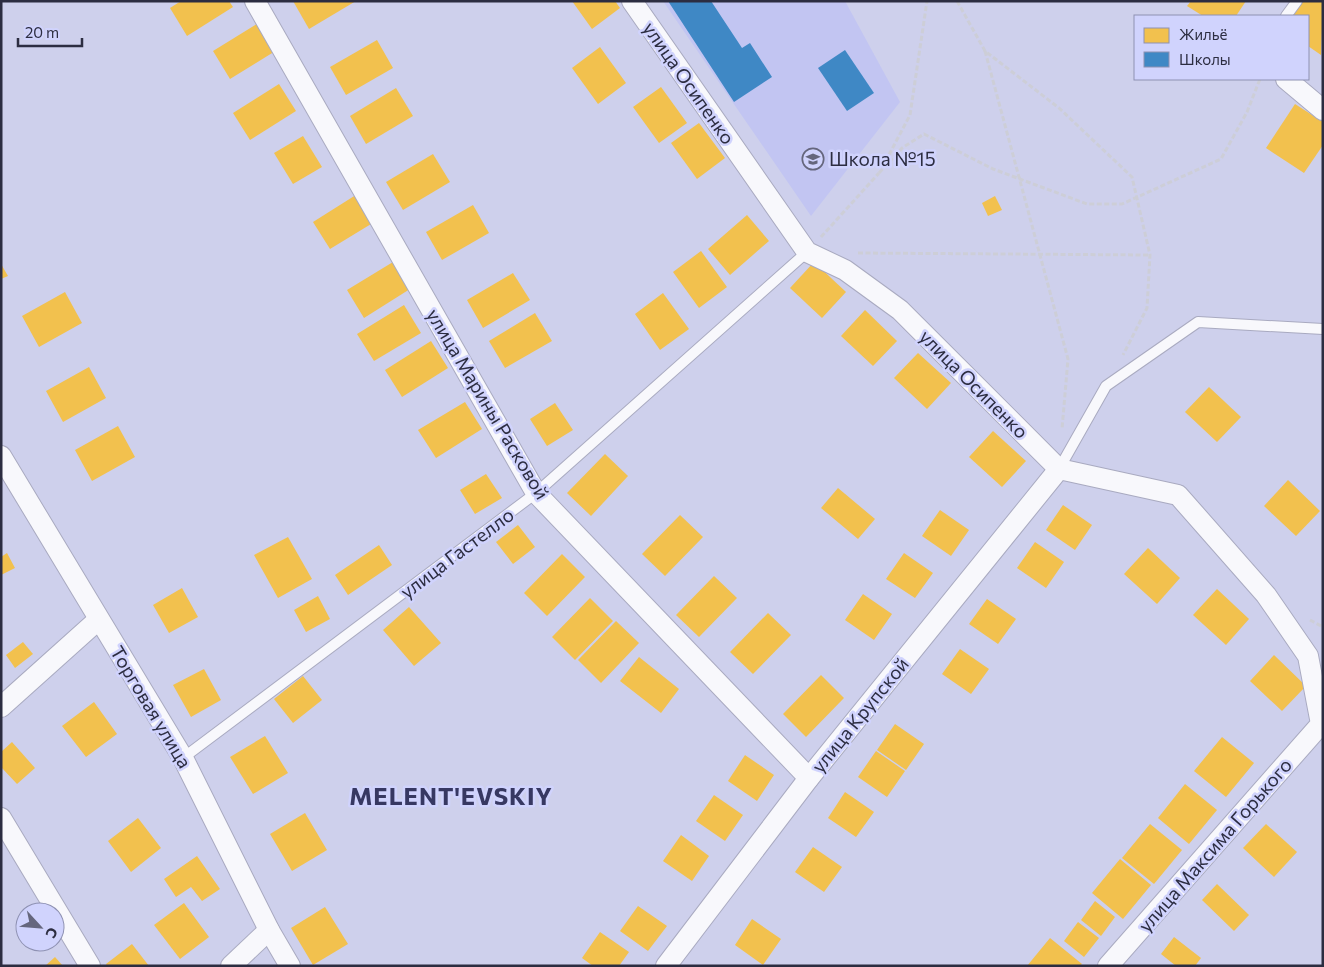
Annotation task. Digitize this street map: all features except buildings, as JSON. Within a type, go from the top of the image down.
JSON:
[{"type":"street","name":"улица Марины Расковой","points":[[255,1],[536,493],[809,778]]},
{"type":"street","name":"улица Осипенко","points":[[632,1],[807,252],[845,270],[900,310],[1059,469]]},
{"type":"street","points":[[1287,80],[1323,110]]},
{"type":"street","name":"Торговая улица","points":[[1,456],[98,620],[183,758],[269,930],[290,966]]},
{"type":"street","name":"улица Максима Горького","points":[[1059,469],[1178,495],[1266,594],[1308,656],[1321,724],[1108,966]]},
{"type":"street","name":"улица Крупской","points":[[666,966],[809,778],[1059,469]]},
{"type":"street","points":[[1,707],[98,620]]},
{"type":"street","points":[[1,818],[90,966]]},
{"type":"street","points":[[231,966],[269,930]]},
{"type":"lane","points":[[1287,15],[1297,1]]},
{"type":"lane","name":"улица Гастелло","points":[[183,758],[536,493],[807,252]]},
{"type":"lane","points":[[1059,469],[1106,386],[1198,322],[1323,329]]},
{"type":"path","points":[[879,174],[910,115],[927,1]]},
{"type":"path","points":[[957,1],[985,50],[1068,359],[1062,432]]},
{"type":"path","points":[[985,50],[1059,108],[1132,177],[1150,255],[1147,308],[1106,386]]},
{"type":"path","points":[[807,252],[902,148],[924,134],[993,169],[1087,204],[1122,204],[1221,159],[1247,112],[1260,80]]},
{"type":"path","points":[[856,253],[1150,255]]},
{"type":"shaded area","name":"Школа №15","points":[[663,1],[845,1],[900,102],[811,216]]},
{"type":"place","name":"Школа №15","points":[[813,159]]},
{"type":"district","name":"MELENT'EVSKIY","points":[[451,797]]}]
